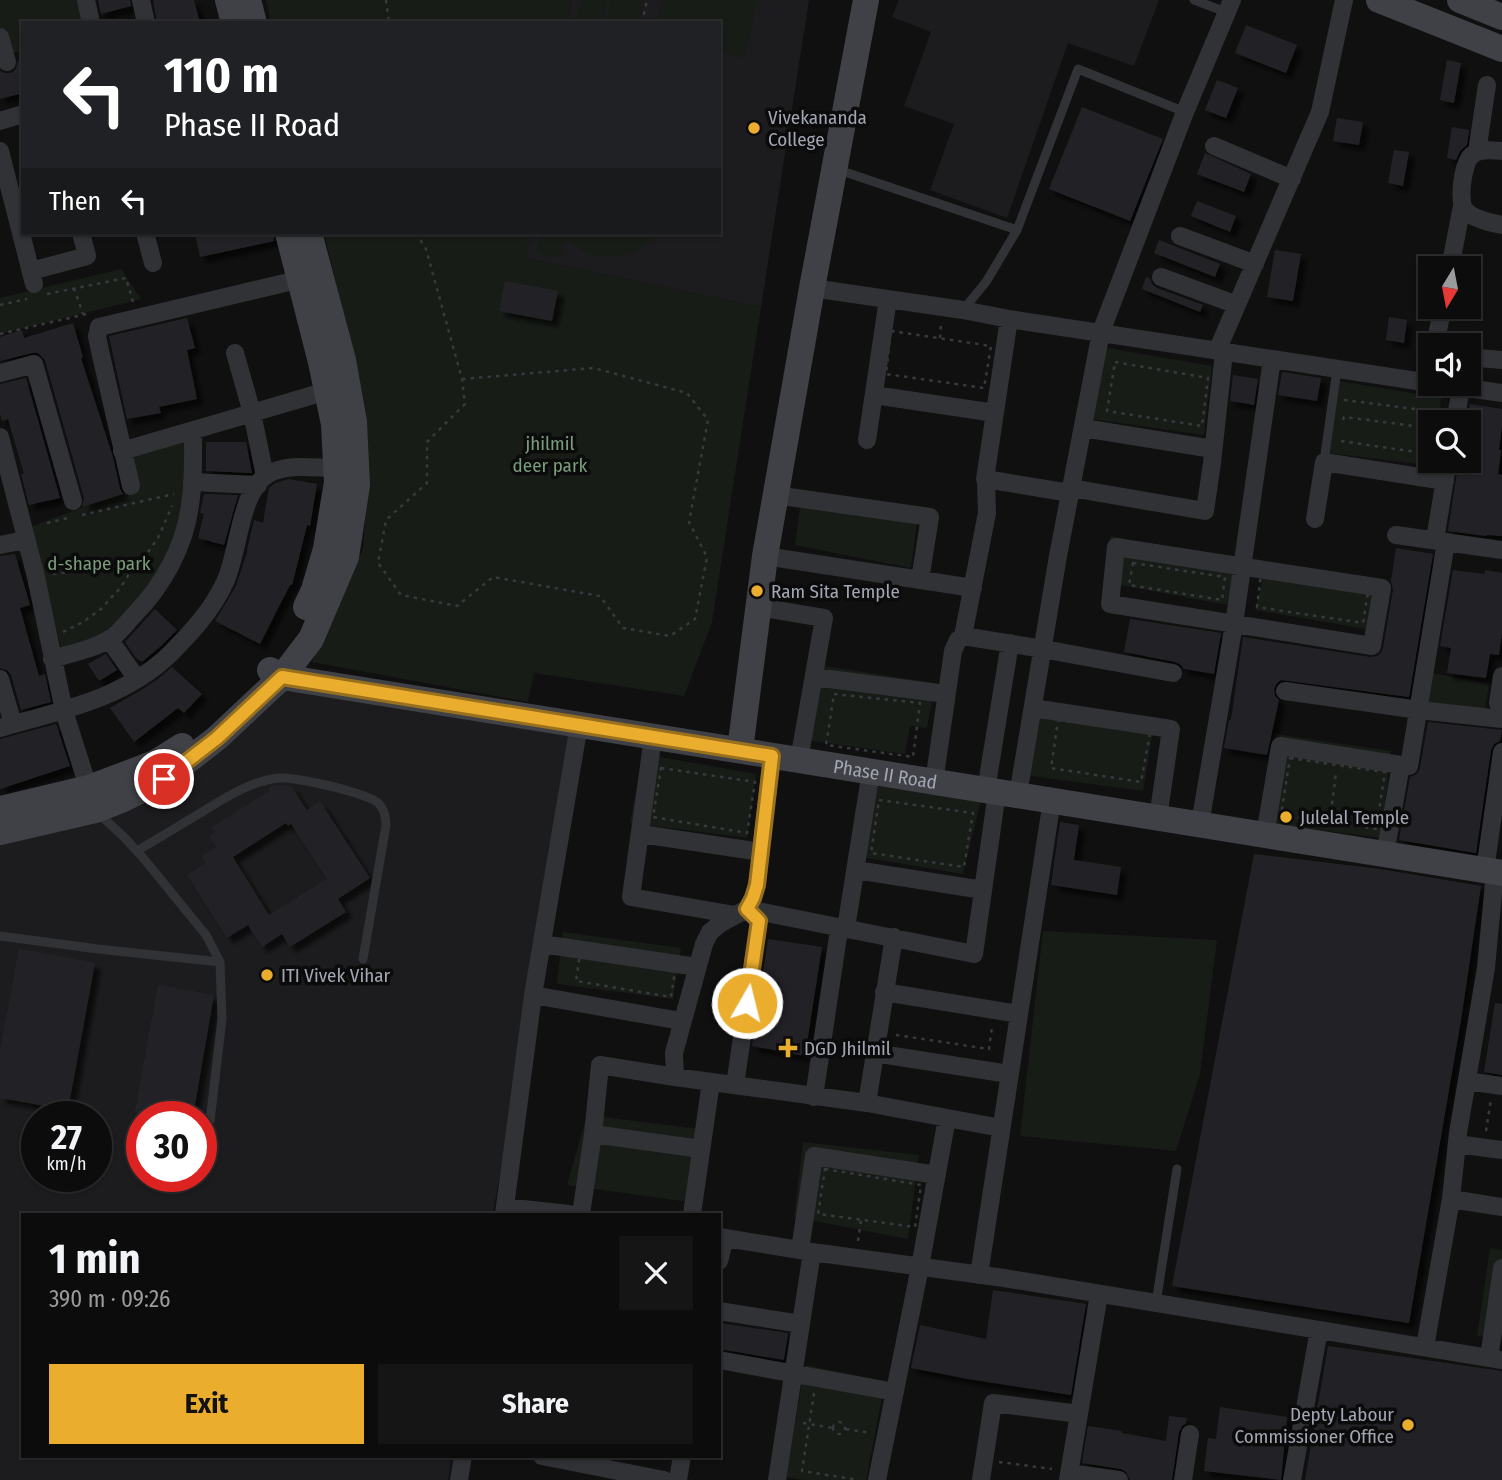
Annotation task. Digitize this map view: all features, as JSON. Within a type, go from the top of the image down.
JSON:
[{"type":"street","points":[[86,0],[91,21]]},
{"type":"street","points":[[141,0],[146,21]]},
{"type":"street","points":[[228,0],[233,21]]},
{"type":"street","points":[[248,0],[253,21]]},
{"type":"street","points":[[740,750],[775,495],[866,0]]},
{"type":"street","points":[[986,480],[1205,511],[1213,449],[1220,351],[1237,305],[1320,113],[1343,0]]},
{"type":"street","points":[[1379,0],[1502,49]]},
{"type":"street","points":[[1460,0],[1502,17]]},
{"type":"street","points":[[1000,792],[1033,708],[1101,332],[1185,112],[1229,6]]},
{"type":"street","points":[[0,37],[10,62]]},
{"type":"street","points":[[1477,152],[1487,85]]},
{"type":"street","points":[[0,121],[21,115]]},
{"type":"street","points":[[1214,146],[1292,179]]},
{"type":"street","points":[[1452,256],[1462,206],[1461,191],[1470,157],[1488,149],[1502,151]]},
{"type":"street","points":[[0,151],[21,234]]},
{"type":"street","points":[[1462,206],[1467,213],[1502,225]]},
{"type":"street","points":[[21,235],[32,277],[87,256],[82,235]]},
{"type":"street","points":[[146,235],[153,263]]},
{"type":"street","points":[[0,809],[92,799],[121,800],[164,779],[217,738],[311,639],[346,557],[357,485],[355,422],[343,360],[310,277],[289,235]]},
{"type":"street","points":[[276,673],[314,590],[326,549],[337,482],[334,424],[310,277],[309,235]]},
{"type":"street","points":[[1180,236],[1255,264]]},
{"type":"street","points":[[1161,276],[1237,305]]},
{"type":"street","points":[[131,486],[97,336],[99,327],[310,277]]},
{"type":"street","points":[[812,288],[1418,379]]},
{"type":"street","points":[[867,440],[888,299]]},
{"type":"street","points":[[934,782],[953,651],[963,636],[987,513],[986,480],[1009,319]]},
{"type":"street","points":[[235,353],[252,413],[261,481]]},
{"type":"street","points":[[1200,824],[1234,624],[1272,359]]},
{"type":"street","points":[[1481,359],[1502,360]]},
{"type":"street","points":[[0,373],[34,364],[74,501]]},
{"type":"street","points":[[1481,390],[1502,393]]},
{"type":"street","points":[[122,451],[327,391]]},
{"type":"street","points":[[874,395],[995,413]]},
{"type":"street","points":[[1083,428],[1213,449]]},
{"type":"street","points":[[52,659],[94,647],[109,639],[152,597],[183,537],[190,508],[193,430]]},
{"type":"street","points":[[0,437],[4,470],[36,577],[64,711],[92,799]]},
{"type":"street","points":[[1315,519],[1324,462],[1445,481]]},
{"type":"street","points":[[0,679],[7,726],[64,711],[127,687],[168,656],[196,627],[217,599],[227,579],[250,495],[261,481],[279,469],[336,468]]},
{"type":"street","points":[[1265,835],[1280,746],[1409,765],[1419,710],[1441,541],[1446,473]]},
{"type":"street","points":[[192,482],[261,481]]},
{"type":"street","points":[[775,495],[930,517],[920,580]]},
{"type":"street","points":[[1396,535],[1502,550]]},
{"type":"street","points":[[0,545],[26,540]]},
{"type":"street","points":[[1116,547],[1241,566],[1382,588],[1372,646],[1110,604],[1116,547]]},
{"type":"street","points":[[765,556],[972,589]]},
{"type":"street","points":[[758,607],[824,618],[799,760]]},
{"type":"street","points":[[963,636],[1173,673]]},
{"type":"street","points":[[109,639],[137,679]]},
{"type":"street","points":[[653,737],[631,897],[846,928],[974,954],[1000,792],[1010,643]]},
{"type":"street","name":"Phase II Road","points":[[276,673],[579,725],[1494,872]]},
{"type":"street","points":[[1502,676],[1498,703],[1502,710]]},
{"type":"street","points":[[814,677],[946,694]]},
{"type":"street","points":[[1285,691],[1502,719]]},
{"type":"street","points":[[1033,708],[1171,729],[1158,818]]},
{"type":"street","points":[[547,1213],[504,1211],[533,995],[579,725]]},
{"type":"street","points":[[1425,1347],[1451,1199],[1466,1081],[1486,968],[1502,752]]},
{"type":"street","points":[[675,1077],[674,1053],[704,944],[710,932],[741,912],[753,898],[757,885],[772,756]]},
{"type":"street","points":[[1385,854],[1401,765]]},
{"type":"street","points":[[846,928],[871,771]]},
{"type":"street","points":[[0,832],[92,799]]},
{"type":"street","points":[[979,1275],[1052,800]]},
{"type":"street","points":[[641,834],[761,852]]},
{"type":"street","points":[[856,870],[983,890]]},
{"type":"street","points":[[735,1085],[759,921],[741,912]]},
{"type":"street","points":[[814,1097],[839,930],[846,928]]},
{"type":"street","points":[[867,1103],[894,937]]},
{"type":"street","points":[[542,944],[697,967]]},
{"type":"street","points":[[884,992],[1019,1014]]},
{"type":"street","points":[[533,995],[681,1021]]},
{"type":"street","points":[[874,1053],[1009,1074]]},
{"type":"street","points":[[581,1213],[600,1065],[867,1103],[1001,1128]]},
{"type":"street","points":[[1466,1081],[1497,1091]]},
{"type":"street","points":[[692,1213],[711,1082]]},
{"type":"street","points":[[877,1480],[947,1118]]},
{"type":"street","points":[[593,1134],[701,1149]]},
{"type":"street","points":[[1457,1144],[1502,1150]]},
{"type":"street","points":[[777,1480],[801,1324],[814,1156],[937,1175]]},
{"type":"street","points":[[1451,1199],[1502,1207]]},
{"type":"street","points":[[722,1238],[979,1275],[1495,1359],[1502,1268]]},
{"type":"street","points":[[1099,1294],[1079,1414],[1064,1474],[1119,1480]]},
{"type":"street","points":[[721,1311],[801,1324]]},
{"type":"street","points":[[1292,1480],[1319,1330]]},
{"type":"street","points":[[721,1360],[895,1392]]},
{"type":"street","points":[[981,1480],[993,1403],[1079,1414]]},
{"type":"street","points":[[1183,1480],[1190,1434]]},
{"type":"street","points":[[459,1480],[463,1458]]},
{"type":"street","points":[[678,1480],[682,1458]]},
{"type":"street","points":[[577,1459],[664,1480]]},
{"type":"lane","points":[[1194,0],[1229,6]]},
{"type":"lane","points":[[963,310],[986,282],[1017,230],[1078,69],[1185,112]]},
{"type":"lane","points":[[834,168],[1017,230]]},
{"type":"lane","points":[[1324,462],[1337,369]]},
{"type":"lane","points":[[137,852],[228,796],[262,781],[281,778],[308,782],[372,799],[383,806],[386,825],[363,959]]},
{"type":"lane","points":[[92,799],[206,935],[220,962],[222,1019],[212,1101]]},
{"type":"lane","points":[[0,936],[220,962]]},
{"type":"lane","points":[[1156,1303],[1177,1168]]},
{"type":"path","points":[[386,0],[389,21]]},
{"type":"path","points":[[642,21],[647,0]]},
{"type":"path","points":[[417,235],[426,249],[462,379],[465,404],[426,442],[427,483],[386,520],[379,563],[401,595],[457,606],[493,577],[600,596],[623,628],[670,636],[695,619],[707,557],[688,522],[708,420],[687,393],[594,368],[462,379]]},
{"type":"path","points":[[83,314],[74,288],[126,278],[133,304]]},
{"type":"path","points":[[0,334],[96,312]]},
{"type":"path","points":[[891,331],[940,338],[991,346],[984,388],[886,374],[891,331]]},
{"type":"path","points":[[1115,362],[1166,370],[1208,378],[1202,426],[1107,411],[1115,362]]},
{"type":"path","points":[[1342,429],[1345,400],[1422,410]]},
{"type":"path","points":[[1343,417],[1418,426]]},
{"type":"path","points":[[1340,442],[1418,452]]},
{"type":"path","points":[[47,523],[178,493],[158,538],[146,555],[136,563],[121,587],[101,609],[63,632]]},
{"type":"path","points":[[55,573],[136,563]]},
{"type":"path","points":[[1133,563],[1225,577],[1224,588],[1222,600],[1129,585],[1133,563]]},
{"type":"path","points":[[1261,574],[1368,592],[1363,623],[1257,607],[1258,593],[1261,574]]},
{"type":"path","points":[[834,694],[920,703],[917,727],[913,757],[826,746],[834,694]]},
{"type":"path","points":[[1103,726],[1058,720],[1051,768],[1141,782],[1150,733]]},
{"type":"path","points":[[1290,758],[1385,772],[1376,829],[1329,821],[1281,815],[1290,758]]},
{"type":"path","points":[[1329,821],[1337,764]]},
{"type":"path","points":[[661,768],[755,782],[747,833],[701,826],[653,817],[661,768]]},
{"type":"path","points":[[879,800],[973,813],[964,867],[871,853],[873,835],[879,800]]},
{"type":"path","points":[[580,954],[675,971],[671,997],[627,990],[576,981],[580,954]]},
{"type":"path","points":[[891,1034],[989,1049],[994,1019]]},
{"type":"path","points":[[1485,1134],[1497,1091]]},
{"type":"path","points":[[825,1169],[921,1185],[915,1227],[860,1220],[818,1214],[825,1169]]},
{"type":"path","points":[[856,1258],[860,1220]]},
{"type":"path","points":[[814,1391],[802,1471],[859,1480]]},
{"type":"path","points":[[809,1423],[834,1428],[835,1432],[840,1434],[844,1433],[845,1429]]},
{"type":"path","points":[[834,1428],[840,1423],[844,1424],[845,1429]]},
{"type":"path","points":[[845,1429],[871,1433],[873,1423]]},
{"type":"path","points":[[994,1461],[1064,1474]]},
{"type":"shaded area","name":"Vivekananda College","points":[[572,0],[809,0],[761,307],[525,258],[530,235],[721,235],[721,21],[568,21]]},
{"type":"shaded area","points":[[899,0],[1159,0],[1134,66],[1068,43],[1007,218],[930,190],[954,124],[904,106],[931,32],[892,17]]},
{"type":"shaded area","name":"ITI Vivek Vihar","points":[[282,677],[575,737],[493,1213],[21,1213],[21,1458],[452,1458],[448,1480],[0,1480],[0,833],[95,810]]},
{"type":"green space","points":[[0,0],[78,0],[83,21],[21,21],[21,51],[0,56]]},
{"type":"green space","points":[[266,0],[572,0],[568,21],[271,21]]},
{"type":"green space","points":[[580,0],[607,0],[603,21],[576,21]]},
{"type":"green space","points":[[610,0],[644,0],[639,21],[607,21]]},
{"type":"green space","points":[[662,0],[757,0],[745,58],[721,52],[721,21],[657,21]]},
{"type":"green space","name":"jhilmil deer park","points":[[324,235],[530,235],[526,258],[761,307],[712,622],[684,696],[534,673],[528,702],[312,662],[363,549],[367,492],[359,379]]},
{"type":"green space","points":[[540,235],[656,235],[630,254],[608,257],[586,253],[565,238],[562,258],[537,253]]},
{"type":"green space","points":[[121,269],[141,299],[0,334],[0,298]]},
{"type":"green space","points":[[1096,346],[1212,366],[1204,435],[1084,418]]},
{"type":"green space","points":[[1333,380],[1441,398],[1440,410],[1418,410],[1418,464],[1320,452]]},
{"type":"green space","name":"d-shape park","points":[[188,438],[183,537],[117,633],[62,651],[30,527],[129,490],[122,451]]},
{"type":"green space","points":[[802,492],[919,507],[911,568],[795,545]]},
{"type":"green space","points":[[1110,536],[1238,561],[1227,605],[1104,582]]},
{"type":"green space","points":[[1267,562],[1374,578],[1366,629],[1255,610]]},
{"type":"green space","points":[[818,665],[935,683],[927,728],[910,726],[905,754],[806,740]]},
{"type":"green space","points":[[1432,673],[1489,684],[1484,717],[1427,708]]},
{"type":"green space","points":[[1038,702],[1155,719],[1143,791],[1024,775]]},
{"type":"green space","points":[[1275,734],[1391,751],[1381,838],[1258,822]]},
{"type":"green space","points":[[643,754],[756,774],[747,838],[630,823]]},
{"type":"green space","points":[[864,785],[981,800],[963,874],[850,855]]},
{"type":"green space","points":[[1043,931],[1217,940],[1200,1074],[1176,1151],[1020,1136]]},
{"type":"green space","points":[[563,932],[681,948],[673,999],[557,984]]},
{"type":"green space","points":[[587,1115],[699,1129],[689,1202],[567,1185]]},
{"type":"green space","points":[[803,1142],[919,1155],[908,1239],[794,1217]]},
{"type":"green space","points":[[1490,1248],[1502,1250],[1502,1339],[1477,1336]]},
{"type":"green space","points":[[805,1365],[885,1381],[866,1480],[804,1480],[786,1477]]},
{"type":"building","points":[[98,0],[130,0],[131,6],[101,14]]},
{"type":"building","points":[[153,0],[194,0],[199,21],[157,21]]},
{"type":"building","points":[[1246,25],[1297,45],[1286,73],[1235,53]]},
{"type":"building","points":[[21,60],[21,94],[0,99],[0,71],[11,73],[16,69],[18,61]]},
{"type":"building","points":[[1447,60],[1461,63],[1454,103],[1440,100]]},
{"type":"building","points":[[1217,80],[1238,88],[1226,118],[1205,110]]},
{"type":"building","points":[[1082,107],[1163,139],[1130,221],[1049,189]]},
{"type":"building","points":[[1337,118],[1363,122],[1359,145],[1333,141]]},
{"type":"building","points":[[1452,127],[1469,130],[1467,145],[1456,160],[1447,158]]},
{"type":"building","points":[[1394,150],[1409,152],[1403,186],[1388,183]]},
{"type":"building","points":[[1205,153],[1251,174],[1244,192],[1197,174]]},
{"type":"building","points":[[1197,201],[1236,216],[1230,232],[1191,216]]},
{"type":"building","points":[[195,235],[273,235],[274,241],[200,257]]},
{"type":"building","points":[[1159,240],[1220,264],[1215,277],[1154,253]]},
{"type":"building","points":[[1275,250],[1301,254],[1293,301],[1267,297]]},
{"type":"building","points":[[1146,277],[1157,288],[1203,305],[1200,312],[1142,289]]},
{"type":"building","points":[[505,281],[558,291],[552,321],[499,311]]},
{"type":"building","points":[[1389,317],[1407,320],[1404,343],[1386,340]]},
{"type":"building","points":[[187,318],[195,348],[187,350],[197,399],[159,407],[161,413],[127,419],[109,336]]},
{"type":"building","points":[[73,323],[83,357],[81,358],[123,494],[82,507],[84,498],[45,360],[38,353],[32,353],[0,361],[0,337],[22,330],[24,338]]},
{"type":"building","points":[[1282,372],[1321,378],[1317,401],[1278,395]]},
{"type":"building","points":[[1233,375],[1258,379],[1254,405],[1230,401]]},
{"type":"building","points":[[26,378],[60,498],[29,505],[21,474],[24,474],[8,419],[2,421],[0,413],[0,384]]},
{"type":"building","points":[[1470,404],[1502,409],[1498,474],[1502,475],[1502,536],[1448,531],[1457,473],[1481,473],[1481,410],[1469,410]]},
{"type":"building","points":[[206,442],[246,442],[252,473],[206,471]]},
{"type":"building","points":[[288,479],[317,484],[310,526],[307,525],[292,585],[260,644],[215,621],[236,586],[248,550],[254,520],[263,523],[269,488]]},
{"type":"building","points":[[204,494],[238,495],[224,545],[198,538],[204,514],[200,513]]},
{"type":"building","points":[[1396,548],[1433,554],[1409,697],[1281,680],[1274,689],[1279,700],[1267,755],[1224,748],[1231,720],[1243,637],[1377,656],[1383,648],[1393,590],[1391,581]]},
{"type":"building","points":[[15,554],[30,605],[20,608],[39,676],[45,674],[51,702],[21,710],[11,675],[0,668],[0,556]]},
{"type":"building","points":[[1453,570],[1502,573],[1502,633],[1499,655],[1490,654],[1486,678],[1447,673],[1451,648],[1440,646]]},
{"type":"building","points":[[155,609],[177,630],[142,662],[125,642]]},
{"type":"building","points":[[1130,619],[1221,633],[1214,674],[1184,669],[1175,662],[1124,652]]},
{"type":"building","points":[[106,654],[117,670],[99,681],[88,664]]},
{"type":"building","points":[[172,667],[202,694],[184,713],[178,708],[134,742],[110,708],[158,679]]},
{"type":"building","points":[[1428,722],[1502,730],[1500,741],[1494,744],[1491,750],[1476,853],[1399,840],[1410,777],[1417,774],[1420,768]]},
{"type":"building","points":[[56,724],[70,766],[0,789],[0,739]]},
{"type":"building","points":[[291,786],[307,810],[320,801],[370,878],[338,899],[346,912],[290,947],[282,934],[262,947],[248,925],[227,938],[187,875],[206,863],[202,856],[216,847],[209,836],[215,833],[212,827],[271,790],[269,788]],"holes":[[[286,823],[288,826],[291,824],[327,879],[269,915],[233,857]]]},
{"type":"building","points":[[1060,822],[1079,825],[1074,860],[1121,867],[1117,895],[1051,885]]},
{"type":"building","points":[[1254,854],[1380,869],[1481,886],[1409,1323],[1172,1286]]},
{"type":"building","points":[[768,939],[822,947],[805,1056],[752,1046]]},
{"type":"building","points":[[19,949],[95,963],[70,1101],[21,1102],[0,1098],[0,1051]]},
{"type":"building","points":[[158,985],[214,995],[196,1101],[137,1101]]},
{"type":"building","points":[[1495,1003],[1502,1004],[1502,1075],[1484,1072]]},
{"type":"building","points":[[993,1290],[1086,1304],[1071,1395],[911,1368],[920,1325],[986,1339]]},
{"type":"building","points":[[721,1323],[788,1333],[784,1360],[721,1349]]},
{"type":"building","name":"Depty Labour Commissioner Office","points":[[1328,1346],[1502,1371],[1502,1480],[1305,1480]]},
{"type":"building","points":[[1220,1407],[1287,1417],[1281,1480],[1204,1471],[1208,1438],[1216,1439]]},
{"type":"building","points":[[1169,1416],[1187,1418],[1179,1432],[1172,1480],[1130,1480],[1121,1469],[1082,1463],[1088,1426],[1166,1441]]},
{"type":"place","name":"Vivekananda College","points":[[754,128]]},
{"type":"place","name":"Ram Sita Temple","points":[[757,591]]},
{"type":"place","name":"Julelal Temple","points":[[1286,817]]},
{"type":"place","name":"ITI Vivek Vihar","points":[[267,975]]},
{"type":"place","name":"DGD Jhilmil","points":[[788,1048]]},
{"type":"place","name":"Depty Labour Commissioner Office","points":[[1408,1425]]},
{"type":"route","points":[[164,779],[217,738],[282,677],[772,756],[757,885],[747,909],[759,921],[747,1003]]}]
